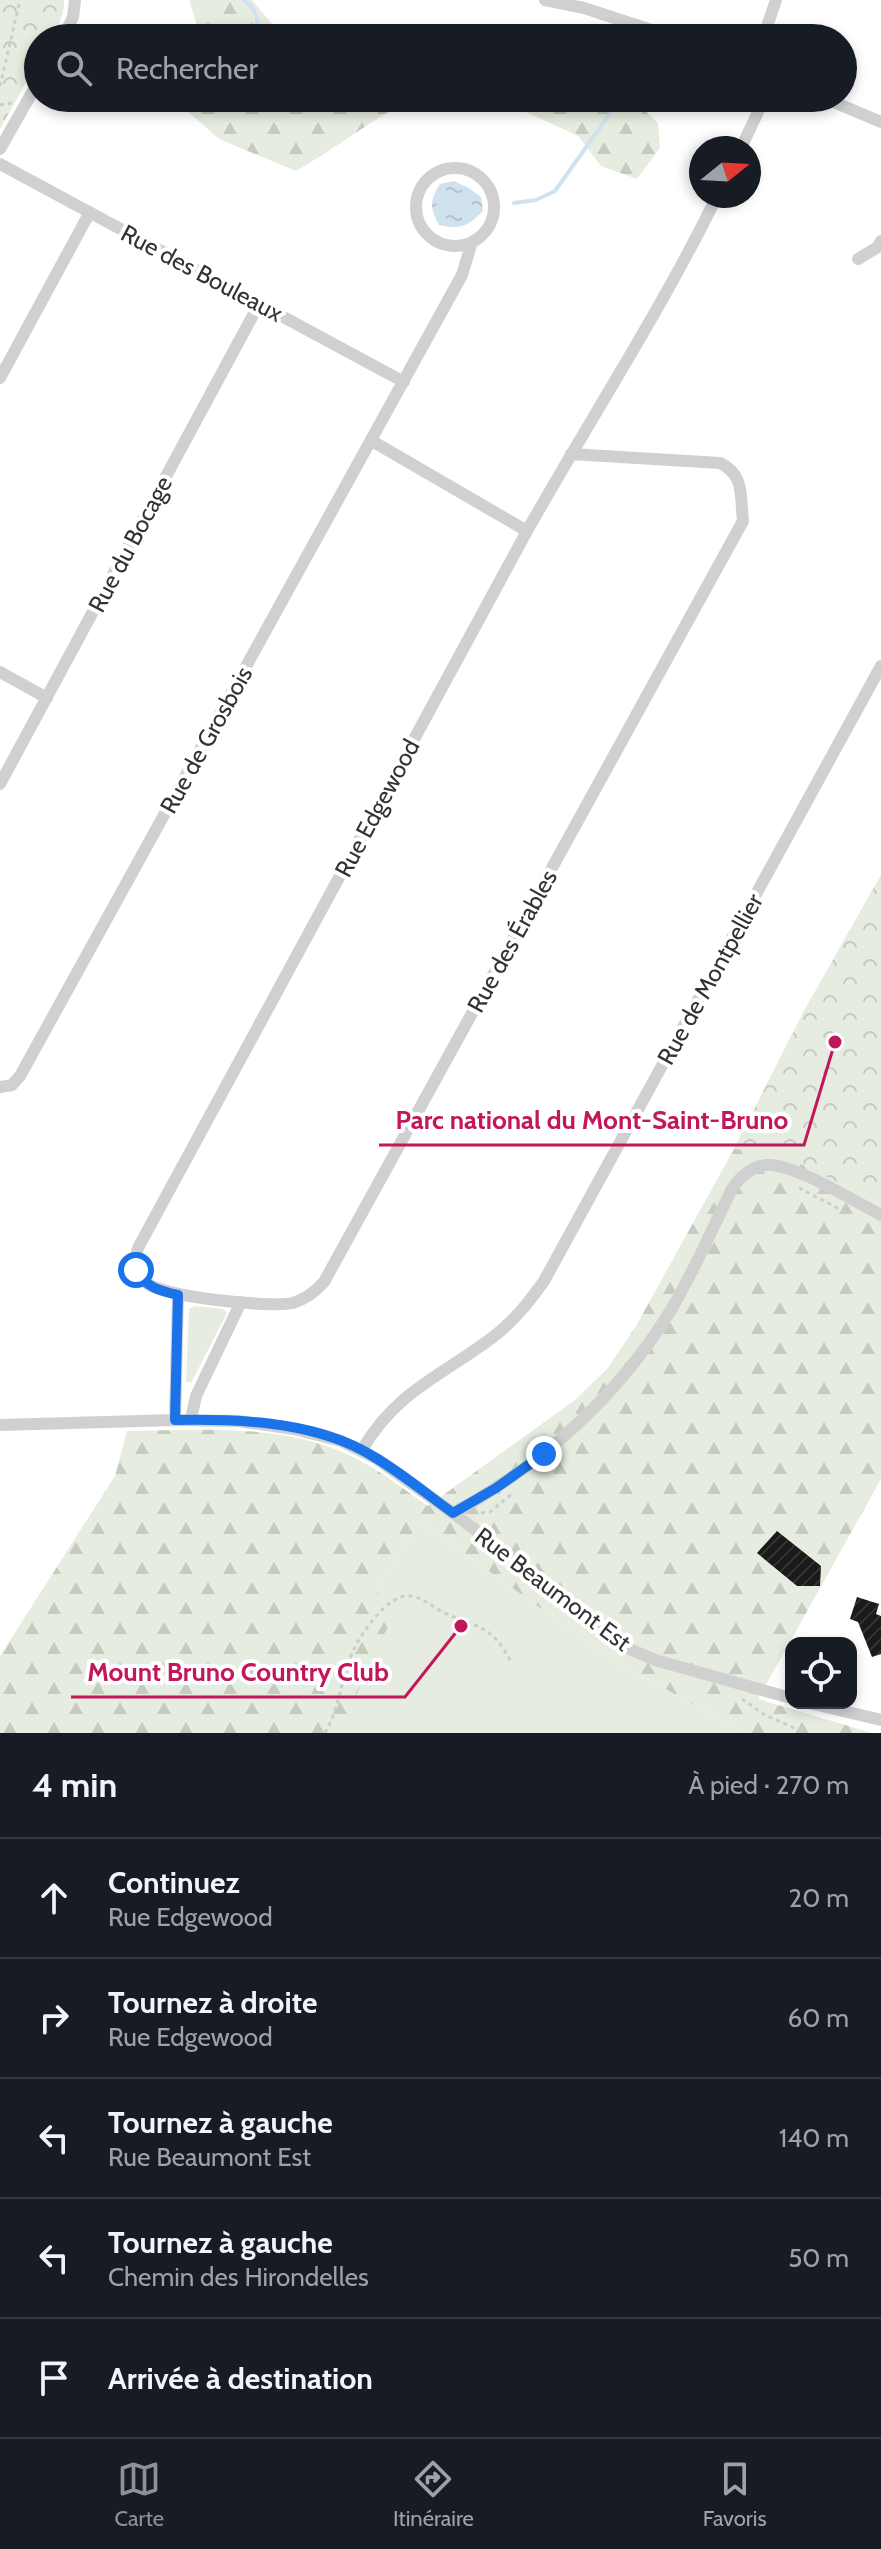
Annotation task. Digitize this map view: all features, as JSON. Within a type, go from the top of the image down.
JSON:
[{"type":"street","points":[[70,24],[75,0]]},
{"type":"street","points":[[545,0],[585,4],[639,24]]},
{"type":"street","points":[[768,24],[776,0]]},
{"type":"street","points":[[0,149],[24,107]]},
{"type":"street","points":[[747,136],[758,112]]},
{"type":"street","points":[[857,112],[881,122]]},
{"type":"street","name":"Rue des Bouleaux","points":[[0,164],[404,382]]},
{"type":"street","points":[[452,167],[478,175],[493,197],[491,223],[483,235],[472,242],[446,245],[425,232],[419,222],[417,197],[422,186],[440,170],[452,167]]},
{"type":"street","name":"Rue Edgewood","points":[[178,1295],[151,1287],[141,1278],[135,1266],[138,1248],[527,531],[695,242],[711,208]]},
{"type":"street","points":[[0,378],[90,212]]},
{"type":"street","points":[[858,259],[878,247],[881,241]]},
{"type":"street","name":"Rue de Grosbois","points":[[0,1087],[12,1085],[20,1076],[462,275],[472,242]]},
{"type":"street","name":"Rue du Bocage","points":[[0,784],[259,304]]},
{"type":"street","points":[[372,441],[527,531]]},
{"type":"street","name":"Rue des Érables","points":[[178,1295],[283,1304],[297,1302],[314,1292],[327,1276],[743,521],[739,481],[731,468],[720,463],[571,454]]},
{"type":"street","name":"Rue de Montpellier","points":[[362,1450],[379,1424],[399,1402],[495,1335],[521,1313],[544,1281],[881,666]]},
{"type":"street","points":[[0,672],[47,698]]},
{"type":"street","points":[[453,1513],[524,1470],[587,1415],[613,1387],[672,1309],[732,1189],[751,1170],[772,1165],[789,1170],[881,1215]]},
{"type":"street","points":[[175,1420],[178,1295]]},
{"type":"street","points":[[191,1419],[196,1396],[241,1302]]},
{"type":"street","name":"Rue Beaumont Est","points":[[0,1425],[191,1419],[238,1421],[294,1429],[341,1441],[362,1450],[453,1513],[549,1585],[605,1633],[635,1652],[709,1677],[785,1696]]},
{"type":"street","points":[[834,1709],[881,1720]]},
{"type":"path","points":[[0,86],[20,0]]},
{"type":"path","points":[[325,1733],[334,1718],[354,1650],[375,1618],[395,1599],[404,1596],[421,1599],[443,1612],[483,1627],[499,1642],[510,1660]]},
{"type":"path","points":[[732,1692],[765,1715],[806,1733]]},
{"type":"green space","points":[[0,0],[64,0],[58,24],[24,24],[24,86],[0,129]]},
{"type":"green space","points":[[189,0],[252,0],[272,24],[197,24]]},
{"type":"green space","points":[[188,112],[389,112],[296,171],[219,139]]},
{"type":"green space","points":[[526,112],[647,112],[658,123],[660,148],[637,179],[601,166],[578,136]]},
{"type":"green space","points":[[881,875],[881,1479],[793,1637],[785,1637],[785,1651],[758,1699],[872,1733],[745,1733],[613,1660],[420,1522],[376,1591],[400,1611],[372,1651],[343,1733],[0,1733],[0,1656],[115,1476],[127,1431],[241,1431],[298,1438],[325,1445],[361,1461],[428,1506],[575,1400],[607,1369],[636,1326],[734,1149],[803,1013]]},
{"type":"green space","points":[[881,875],[881,1204],[787,1157],[734,1149],[803,1013]]},
{"type":"green space","points":[[195,1306],[223,1309],[227,1313],[191,1383],[186,1382],[189,1309]]},
{"type":"green space","points":[[420,1522],[613,1660],[745,1733],[300,1733],[376,1591]]},
{"type":"water","points":[[454,181],[481,197],[483,211],[464,226],[439,225],[432,209],[432,200],[440,184]]},
{"type":"building","points":[[777,1531],[821,1566],[820,1586],[797,1586],[757,1553]]},
{"type":"building","points":[[857,1597],[879,1604],[876,1614],[881,1616],[881,1654],[872,1657],[858,1622],[850,1619]]},
{"type":"waterway","points":[[244,0],[253,8],[258,24]]},
{"type":"waterway","points":[[514,203],[536,200],[555,191],[611,112]]},
{"type":"place","name":"Parc national du Mont-Saint-Bruno","points":[[835,1042]]},
{"type":"place","name":"Mount Bruno Country Club","points":[[461,1626]]},
{"type":"route","points":[[136,1270],[151,1287],[178,1295],[175,1420],[262,1423],[341,1441],[377,1459],[453,1513],[524,1470],[544,1454]]}]
